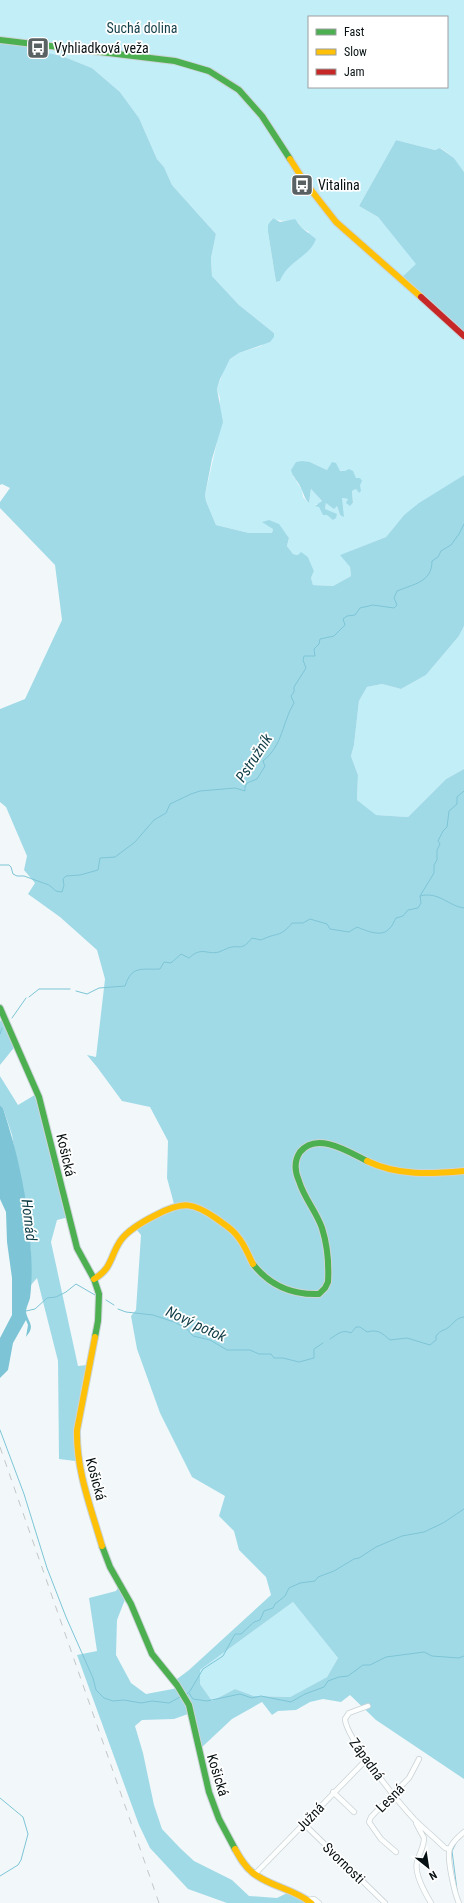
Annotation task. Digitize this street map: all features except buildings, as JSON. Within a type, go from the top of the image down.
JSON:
[{"type":"street","points":[[0,40],[175,61],[200,68],[225,80],[239,90],[257,110],[302,178],[336,222],[464,336]]},
{"type":"street","name":"Košická","points":[[0,1008],[45,1117],[76,1248],[94,1279],[99,1296],[98,1321],[77,1430],[76,1448],[79,1469],[110,1566],[133,1608],[149,1648],[189,1705],[195,1724],[202,1770],[210,1793],[237,1853],[247,1868],[262,1880],[297,1893],[309,1901]]},
{"type":"street","points":[[94,1279],[106,1270],[112,1263],[122,1238],[156,1214],[181,1204],[201,1208],[237,1234],[254,1264],[267,1279],[277,1286],[295,1293],[319,1294],[326,1288],[328,1282],[326,1249],[320,1224],[302,1190],[296,1173],[295,1162],[300,1151],[317,1143],[328,1144],[384,1168],[431,1174],[464,1171]]},
{"type":"street","name":"Západná","points":[[368,1706],[349,1713],[345,1719],[347,1730],[366,1760],[413,1818],[445,1848],[449,1849]]},
{"type":"street","name":"Lesná","points":[[396,1852],[381,1839],[369,1822],[371,1817],[409,1778],[419,1759]]},
{"type":"street","name":"Južná","points":[[255,1874],[333,1792],[366,1760]]},
{"type":"street","points":[[333,1792],[354,1812]]},
{"type":"street","name":"Západná","points":[[413,1818],[424,1838],[416,1864],[422,1889],[431,1903]]},
{"type":"street","name":"Svornosti","points":[[304,1824],[385,1903]]},
{"type":"street","points":[[459,1903],[455,1893],[448,1856],[449,1849],[454,1840],[464,1832]]},
{"type":"street","points":[[309,1901],[314,1899],[319,1903]]},
{"type":"green space","name":"Suchá dolina","points":[[0,0],[464,0],[464,172],[454,158],[441,148],[435,150],[396,140],[359,206],[378,217],[417,264],[400,279],[464,336],[464,475],[404,515],[386,537],[341,555],[350,567],[351,576],[333,586],[313,585],[311,578],[314,571],[308,557],[293,554],[287,546],[289,538],[282,529],[273,529],[272,533],[249,533],[216,525],[205,495],[217,442],[220,398],[217,389],[224,369],[230,359],[239,353],[261,346],[274,333],[239,305],[212,276],[211,258],[216,234],[172,185],[164,167],[157,159],[139,118],[120,92],[92,68],[62,56],[48,53],[49,47],[0,40]],"holes":[[[272,218],[298,222],[302,228],[309,232],[290,265],[284,271],[280,281],[276,282],[268,232]],[[310,462],[327,470],[345,471],[356,478],[359,493],[356,489],[352,491],[353,504],[350,505],[348,499],[342,498],[340,515],[337,506],[326,503],[325,509],[315,504],[320,504],[322,501],[311,489],[309,503],[303,497],[302,490],[293,476]]]},
{"type":"green space","points":[[464,626],[464,769],[446,779],[408,817],[375,815],[357,800],[358,775],[351,756],[354,745],[359,701],[367,687],[382,684],[401,689],[426,675],[459,636]]},
{"type":"green space","points":[[293,1602],[338,1658],[327,1677],[290,1697],[254,1696],[235,1689],[212,1701],[200,1684],[200,1670]]},
{"type":"shaded area","points":[[0,40],[49,47],[48,53],[62,56],[92,68],[120,92],[139,118],[157,159],[164,167],[172,185],[216,234],[211,258],[212,276],[239,305],[274,333],[274,337],[270,342],[239,353],[230,359],[220,379],[217,389],[223,422],[212,459],[205,495],[216,525],[249,533],[272,533],[273,529],[262,522],[269,520],[279,524],[289,538],[287,546],[293,554],[298,555],[301,552],[308,557],[314,571],[311,578],[313,585],[333,586],[351,576],[350,567],[340,555],[386,537],[404,515],[419,503],[464,475],[464,626],[459,636],[426,675],[401,689],[382,684],[367,687],[359,701],[354,745],[351,756],[358,775],[357,800],[376,815],[408,817],[446,779],[464,769],[464,1779],[376,1720],[350,1695],[341,1702],[323,1699],[310,1702],[296,1710],[278,1711],[272,1715],[262,1702],[232,1719],[200,1749],[185,1700],[188,1714],[174,1719],[142,1720],[135,1726],[143,1753],[154,1805],[162,1829],[180,1848],[194,1861],[232,1880],[249,1896],[277,1898],[285,1894],[293,1893],[308,1903],[227,1903],[188,1889],[150,1848],[139,1825],[77,1655],[97,1651],[89,1598],[116,1591],[119,1586],[126,1597],[117,1620],[116,1655],[131,1683],[146,1694],[178,1688],[173,1682],[189,1670],[271,1595],[266,1577],[239,1550],[234,1531],[219,1516],[225,1496],[192,1477],[160,1413],[137,1349],[131,1316],[136,1310],[141,1235],[136,1229],[174,1204],[167,1178],[168,1141],[150,1107],[122,1101],[87,1055],[96,1057],[105,979],[97,950],[60,917],[28,894],[35,883],[24,870],[27,856],[6,807],[0,802],[0,709],[25,699],[62,620],[55,565],[0,508],[0,502],[10,488],[2,484],[0,485]],"holes":[[[293,1602],[338,1658],[327,1677],[290,1697],[254,1696],[235,1689],[212,1701],[200,1684],[200,1670]]]},
{"type":"shaded area","points":[[396,140],[435,150],[440,148],[454,158],[464,172],[464,336],[400,279],[416,264],[378,217],[359,206]]},
{"type":"shaded area","points":[[273,218],[280,222],[295,219],[302,228],[316,239],[309,251],[293,263],[280,281],[276,282],[268,232],[268,225]]},
{"type":"shaded area","points":[[296,462],[310,462],[327,470],[332,462],[336,463],[340,471],[349,469],[353,471],[356,478],[360,478],[362,481],[360,485],[361,491],[359,493],[356,489],[352,491],[353,503],[350,506],[346,503],[348,499],[342,498],[344,517],[340,515],[337,506],[334,509],[326,503],[325,509],[337,514],[336,518],[333,520],[327,515],[323,515],[319,507],[315,506],[322,501],[311,489],[309,503],[307,501],[291,470]]},
{"type":"shaded area","points":[[3,1014],[17,1044],[0,1065],[0,1022]]},
{"type":"shaded area","points":[[0,1076],[18,1105],[38,1093],[69,1217],[57,1220],[51,1242],[78,1366],[87,1365],[77,1451],[79,1457],[75,1461],[59,1459],[58,1361],[37,1278],[31,1285],[31,1251],[12,1135],[3,1108],[0,1105]]},
{"type":"shaded area","points":[[0,1105],[3,1108],[22,1179],[28,1215],[32,1269],[30,1298],[26,1312],[31,1327],[26,1337],[28,1325],[26,1320],[13,1343],[8,1370],[0,1378],[0,1338],[12,1315],[12,1278],[7,1242],[6,1212],[0,1199]]},
{"type":"waterway","name":"Pstružník","points":[[0,865],[9,865],[13,874],[17,876],[24,876],[49,885],[56,891],[62,892],[64,885],[63,879],[66,876],[80,875],[98,870],[100,858],[115,857],[135,842],[154,820],[166,813],[170,804],[200,791],[235,788],[245,791],[247,783],[257,779],[265,766],[263,761],[275,748],[294,703],[291,696],[294,692],[294,687],[306,668],[303,660],[304,656],[315,656],[314,649],[319,644],[320,639],[334,636],[345,625],[343,619],[347,616],[355,615],[360,608],[373,605],[394,608],[397,605],[394,598],[397,591],[416,584],[425,578],[429,574],[432,561],[438,557],[441,551],[451,545],[464,524]]},
{"type":"waterway","points":[[420,896],[434,873],[434,865],[437,860],[437,850],[440,844],[438,841],[443,831],[447,827],[449,811],[457,804],[457,797],[464,791]]},
{"type":"waterway","points":[[76,991],[87,994],[99,988],[125,986],[128,979],[134,972],[142,969],[160,969],[164,962],[171,963],[181,954],[189,958],[197,952],[215,953],[227,948],[240,947],[245,945],[252,938],[261,940],[281,933],[292,923],[303,923],[310,919],[327,924],[330,929],[349,932],[357,927],[382,933],[386,932],[390,928],[396,918],[403,916],[408,910],[418,908],[421,903],[420,896],[433,895],[453,905],[464,908]]},
{"type":"waterway","points":[[29,997],[39,989],[70,989]]},
{"type":"waterway","points":[[12,1018],[26,998]]},
{"type":"waterway","points":[[0,1034],[2,1028]]},
{"type":"waterway","name":"Nový potok","points":[[26,1311],[35,1309],[47,1298],[56,1297],[66,1292],[76,1284],[95,1295]]},
{"type":"waterway","name":"Nový potok","points":[[106,1300],[114,1305]]},
{"type":"waterway","name":"Nový potok","points":[[118,1309],[126,1312],[153,1315],[174,1322],[186,1328],[193,1336],[210,1340],[227,1350],[250,1350],[259,1354],[271,1354],[274,1358],[283,1358],[299,1362],[314,1358],[314,1349],[323,1343]]},
{"type":"waterway","name":"Nový potok","points":[[330,1339],[343,1332],[351,1333],[356,1327],[360,1327],[367,1332],[380,1332],[390,1340],[407,1338],[430,1345],[436,1340],[436,1336],[440,1332],[448,1328],[457,1319],[464,1317]]},
{"type":"waterway","points":[[0,1430],[24,1494],[47,1568],[66,1617],[93,1678],[96,1690],[104,1698],[113,1701],[124,1700],[141,1703],[152,1701],[169,1703],[182,1696]]},
{"type":"waterway","points":[[187,1694],[203,1669],[223,1656],[235,1634],[241,1634],[254,1622],[260,1620],[264,1611],[273,1608],[275,1604],[285,1596],[289,1588],[300,1583],[315,1581],[318,1577],[334,1571],[376,1547],[402,1536],[424,1532],[443,1523],[464,1509]]},
{"type":"waterway","points":[[189,1693],[193,1699],[207,1701],[240,1694],[252,1698],[261,1696],[291,1702],[305,1694],[324,1687],[328,1681],[339,1677],[348,1676],[363,1665],[370,1665],[386,1657],[424,1652],[432,1656],[459,1658],[464,1656]]},
{"type":"waterway","points":[[0,1798],[23,1817],[28,1834],[21,1860],[18,1865],[0,1876]]},
{"type":"waterway","points":[[457,1890],[452,1851],[456,1843],[464,1835]]},
{"type":"railway","points":[[0,1447],[159,1903]]},
{"type":"traffic: fast","points":[[0,40],[175,61],[209,71],[239,90],[262,116],[290,159]]},
{"type":"traffic: fast","points":[[0,1008],[39,1097],[77,1248],[94,1279],[99,1294],[98,1321],[95,1337]]},
{"type":"traffic: fast","points":[[253,1264],[267,1278],[282,1288],[300,1293],[319,1294],[328,1282],[328,1262],[324,1234],[298,1178],[296,1170],[298,1155],[307,1146],[315,1143],[324,1143],[333,1145],[367,1161]]},
{"type":"traffic: fast","points":[[102,1546],[110,1567],[131,1604],[152,1654],[177,1685],[189,1705],[209,1792],[219,1819],[235,1849]]},
{"type":"traffic: slow","points":[[290,159],[304,181],[336,222],[421,297]]},
{"type":"traffic: slow","points":[[367,1161],[379,1166],[403,1172],[439,1173],[464,1171]]},
{"type":"traffic: slow","points":[[94,1279],[108,1266],[117,1246],[128,1232],[165,1210],[188,1205],[209,1213],[231,1229],[243,1243],[253,1264]]},
{"type":"traffic: slow","points":[[95,1337],[77,1430],[77,1445],[85,1489],[102,1546]]},
{"type":"traffic: slow","points":[[235,1849],[250,1871],[267,1882],[297,1894],[311,1903]]},
{"type":"traffic: jam","points":[[421,297],[464,336]]},
{"type":"place","name":"Vyhliadková veža","points":[[38,48]]},
{"type":"place","name":"Vitalina","points":[[302,185]]},
{"type":"water label","name":"Hornád","points":[[29,1220]]}]
